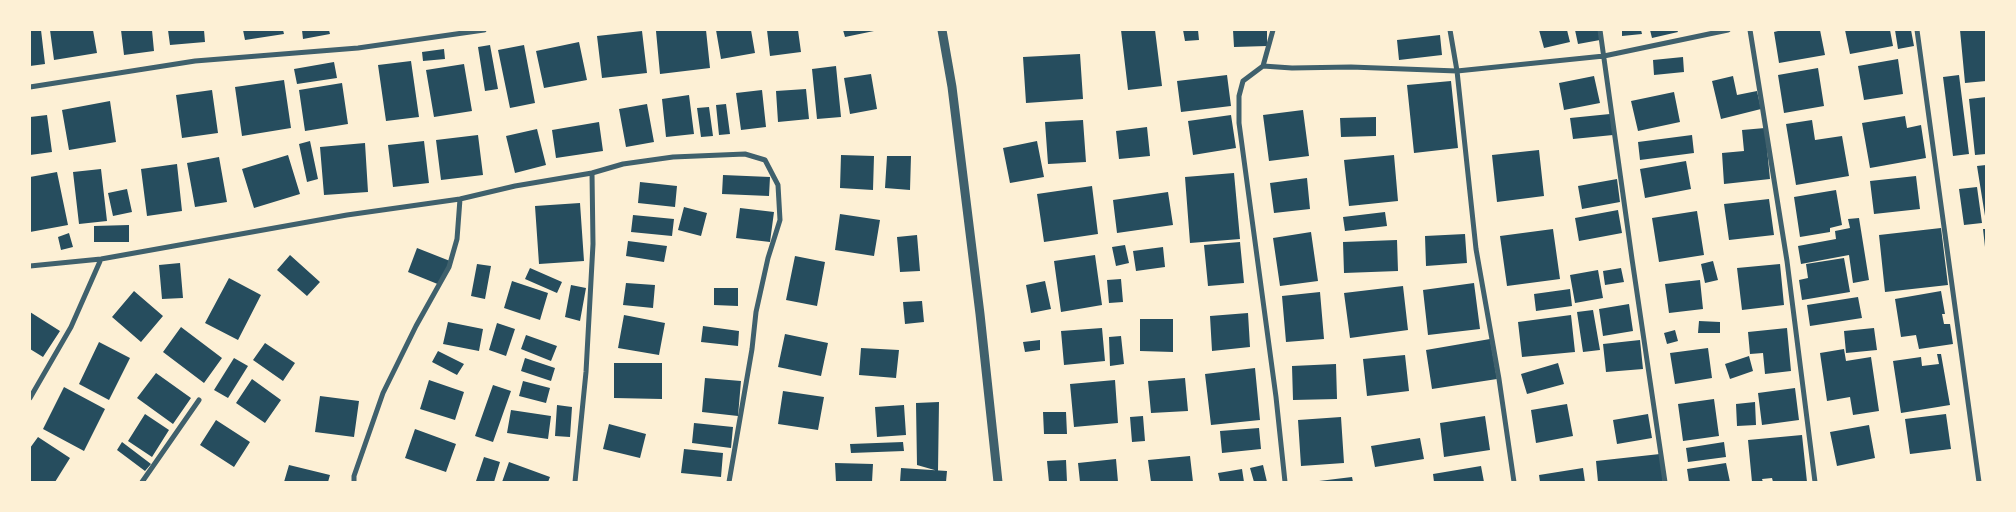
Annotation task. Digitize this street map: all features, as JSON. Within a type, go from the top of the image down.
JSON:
[{"type":"street","points":[[30,87],[195,61],[358,48],[484,30]]},
{"type":"street","points":[[942,30],[954,97],[998,482]]},
{"type":"street","points":[[1263,66],[1273,30]]},
{"type":"street","points":[[1450,30],[1457,71],[1476,249],[1499,379],[1514,482]]},
{"type":"street","points":[[1600,30],[1665,482]]},
{"type":"street","points":[[1285,482],[1276,397],[1239,124],[1239,96],[1243,81],[1263,66],[1457,71],[1604,56],[1728,30]]},
{"type":"street","points":[[1750,30],[1787,261],[1815,482]]},
{"type":"street","points":[[1916,30],[1979,482]]},
{"type":"street","points":[[30,266],[102,259],[347,215],[460,199],[515,186],[592,174],[623,164],[674,157],[745,154],[765,160],[778,185],[780,220],[768,258],[756,312],[752,349],[728,482]]},
{"type":"street","points":[[575,482],[586,372],[593,244],[592,174]]},
{"type":"street","points":[[354,482],[354,476],[383,393],[416,326],[449,267],[457,239],[460,199]]},
{"type":"street","points":[[30,398],[71,328],[102,259]]},
{"type":"street","points":[[142,482],[199,400]]},
{"type":"building","points":[[30,30],[41,30],[45,64],[30,66]]},
{"type":"building","points":[[50,30],[93,30],[97,53],[54,60]]},
{"type":"building","points":[[121,30],[152,30],[154,51],[124,55]]},
{"type":"building","points":[[168,30],[204,30],[205,42],[170,45]]},
{"type":"building","points":[[243,30],[283,30],[284,34],[245,40]]},
{"type":"building","points":[[302,30],[329,30],[330,34],[303,39]]},
{"type":"building","points":[[706,30],[710,68],[660,74],[656,31]]},
{"type":"building","points":[[716,30],[751,30],[755,53],[721,59]]},
{"type":"building","points":[[767,30],[798,30],[801,52],[770,56]]},
{"type":"building","points":[[843,30],[874,30],[874,31],[845,37]]},
{"type":"building","points":[[1121,30],[1155,30],[1162,86],[1128,90]]},
{"type":"building","points":[[1183,30],[1198,30],[1199,40],[1185,41]]},
{"type":"building","points":[[1233,30],[1267,30],[1267,46],[1234,47]]},
{"type":"building","points":[[1539,30],[1567,30],[1570,42],[1544,48]]},
{"type":"building","points":[[1575,30],[1598,30],[1600,40],[1578,44]]},
{"type":"building","points":[[1622,30],[1641,30],[1642,34],[1622,36]]},
{"type":"building","points":[[1650,30],[1677,30],[1678,32],[1652,38]]},
{"type":"building","points":[[1782,30],[1820,30],[1825,55],[1779,63],[1774,32]]},
{"type":"building","points":[[1845,30],[1890,30],[1893,46],[1850,54]]},
{"type":"building","points":[[1895,30],[1911,30],[1914,46],[1898,49]]},
{"type":"building","points":[[1960,30],[1986,30],[1986,81],[1965,83]]},
{"type":"building","points":[[642,31],[647,73],[602,78],[597,36]]},
{"type":"building","points":[[1440,35],[1442,55],[1399,60],[1397,40]]},
{"type":"building","points":[[579,42],[587,80],[544,88],[536,51]]},
{"type":"building","points":[[490,45],[498,89],[485,91],[478,47]]},
{"type":"building","points":[[524,45],[535,103],[510,108],[498,50]]},
{"type":"building","points":[[444,49],[445,59],[423,61],[422,52]]},
{"type":"building","points":[[1080,54],[1083,99],[1026,103],[1023,57]]},
{"type":"building","points":[[1683,57],[1684,72],[1654,75],[1653,60]]},
{"type":"building","points":[[1898,59],[1903,94],[1864,100],[1858,66]]},
{"type":"building","points":[[411,61],[419,117],[386,121],[378,65]]},
{"type":"building","points":[[334,62],[337,78],[297,84],[294,69]]},
{"type":"building","points":[[464,64],[472,111],[434,117],[426,70]]},
{"type":"building","points":[[836,66],[841,117],[817,119],[812,69]]},
{"type":"building","points":[[1818,68],[1824,106],[1784,113],[1778,75]]},
{"type":"building","points":[[871,74],[877,109],[850,114],[844,78]]},
{"type":"building","points":[[1227,75],[1231,106],[1181,112],[1177,81]]},
{"type":"building","points":[[1959,75],[1969,154],[1953,156],[1943,77]]},
{"type":"building","points":[[1594,76],[1600,103],[1564,110],[1559,83]]},
{"type":"building","points":[[1733,76],[1737,95],[1757,91],[1761,109],[1721,119],[1712,81]]},
{"type":"building","points":[[284,80],[291,128],[242,136],[235,87]]},
{"type":"building","points":[[1451,81],[1458,148],[1414,153],[1407,85]]},
{"type":"building","points":[[342,83],[348,124],[305,131],[299,90]]},
{"type":"building","points":[[806,89],[809,119],[778,122],[776,91]]},
{"type":"building","points":[[212,90],[218,133],[182,138],[176,95]]},
{"type":"building","points":[[762,90],[766,127],[741,130],[736,93]]},
{"type":"building","points":[[1674,92],[1680,122],[1638,131],[1631,101]]},
{"type":"building","points":[[689,95],[694,134],[666,137],[662,99]]},
{"type":"building","points":[[1986,97],[1986,154],[1975,155],[1969,99]]},
{"type":"building","points":[[110,101],[116,142],[69,150],[62,110]]},
{"type":"building","points":[[647,104],[654,142],[626,147],[619,109]]},
{"type":"building","points":[[726,104],[730,134],[719,135],[716,105]]},
{"type":"building","points":[[709,107],[713,136],[701,137],[697,108]]},
{"type":"building","points":[[1303,110],[1309,156],[1269,161],[1263,115]]},
{"type":"building","points":[[1610,114],[1613,135],[1573,139],[1570,118]]},
{"type":"building","points":[[47,115],[52,152],[30,155],[30,117]]},
{"type":"building","points":[[1231,115],[1236,148],[1193,155],[1188,121]]},
{"type":"building","points":[[1905,116],[1907,128],[1921,125],[1926,158],[1870,168],[1862,123]]},
{"type":"building","points":[[1376,117],[1376,136],[1341,137],[1340,118]]},
{"type":"building","points":[[1083,120],[1086,162],[1048,164],[1045,122]]},
{"type":"building","points":[[1812,120],[1815,140],[1842,136],[1849,176],[1796,185],[1786,124]]},
{"type":"building","points":[[599,122],[603,151],[556,158],[552,130]]},
{"type":"building","points":[[1147,127],[1150,156],[1119,159],[1116,131]]},
{"type":"building","points":[[1765,128],[1770,179],[1724,184],[1722,153],[1744,151],[1742,130]]},
{"type":"building","points":[[537,129],[546,165],[515,173],[506,136]]},
{"type":"building","points":[[478,135],[483,175],[441,180],[436,140]]},
{"type":"building","points":[[1692,135],[1694,153],[1640,160],[1638,142]]},
{"type":"building","points":[[310,141],[318,179],[307,182],[299,144]]},
{"type":"building","points":[[424,141],[429,183],[393,187],[388,145]]},
{"type":"building","points":[[1037,141],[1044,177],[1010,183],[1003,148]]},
{"type":"building","points":[[365,143],[368,192],[324,195],[320,147]]},
{"type":"building","points":[[1539,150],[1544,196],[1497,202],[1492,155]]},
{"type":"building","points":[[288,155],[300,194],[254,208],[242,169]]},
{"type":"building","points":[[841,155],[874,156],[873,190],[840,188]]},
{"type":"building","points":[[1394,155],[1398,201],[1349,206],[1344,160]]},
{"type":"building","points":[[887,156],[911,156],[910,190],[885,188]]},
{"type":"building","points":[[219,157],[227,202],[195,207],[187,163]]},
{"type":"building","points":[[1686,161],[1691,189],[1645,198],[1640,169]]},
{"type":"building","points":[[177,164],[182,211],[147,216],[141,169]]},
{"type":"building","points":[[1986,165],[1986,216],[1985,216],[1977,166]]},
{"type":"building","points":[[101,169],[107,221],[79,224],[73,172]]},
{"type":"building","points":[[57,172],[68,225],[30,232],[30,177]]},
{"type":"building","points":[[1234,173],[1240,239],[1190,243],[1185,177]]},
{"type":"building","points":[[723,175],[770,177],[769,196],[722,194]]},
{"type":"building","points":[[1916,176],[1920,209],[1874,214],[1870,181]]},
{"type":"building","points":[[1307,178],[1310,209],[1274,213],[1270,183]]},
{"type":"building","points":[[1617,179],[1620,202],[1582,209],[1578,186]]},
{"type":"building","points":[[640,182],[677,186],[675,207],[638,203]]},
{"type":"building","points":[[1092,186],[1098,234],[1044,242],[1037,194]]},
{"type":"building","points":[[1977,187],[1982,223],[1964,225],[1959,189]]},
{"type":"building","points":[[127,189],[132,212],[113,216],[108,193]]},
{"type":"building","points":[[1836,190],[1842,225],[1830,228],[1830,232],[1800,237],[1794,197]]},
{"type":"building","points":[[1168,192],[1173,225],[1117,233],[1113,200]]},
{"type":"building","points":[[1769,199],[1774,235],[1729,240],[1724,204]]},
{"type":"building","points":[[580,203],[584,261],[539,264],[535,206]]},
{"type":"building","points":[[684,207],[707,213],[701,236],[678,230]]},
{"type":"building","points":[[740,208],[774,212],[770,242],[736,238]]},
{"type":"building","points":[[1618,210],[1622,233],[1579,241],[1575,218]]},
{"type":"building","points":[[1697,211],[1704,255],[1659,262],[1652,218]]},
{"type":"building","points":[[1385,212],[1387,226],[1345,231],[1343,217]]},
{"type":"building","points":[[840,214],[880,220],[874,256],[835,250]]},
{"type":"building","points":[[633,215],[674,219],[672,236],[631,232]]},
{"type":"building","points":[[1859,218],[1869,280],[1853,283],[1849,255],[1801,264],[1798,246],[1836,239],[1835,231],[1850,228],[1848,219]]},
{"type":"building","points":[[129,225],[129,242],[94,242],[94,226]]},
{"type":"building","points":[[1941,228],[1948,285],[1885,292],[1879,235]]},
{"type":"building","points":[[1553,229],[1560,279],[1507,286],[1500,236]]},
{"type":"building","points":[[1983,229],[1986,229],[1986,247],[1985,247]]},
{"type":"building","points":[[1311,232],[1318,281],[1280,286],[1273,238]]},
{"type":"building","points":[[69,233],[73,247],[61,250],[58,237]]},
{"type":"building","points":[[1465,234],[1467,263],[1426,266],[1425,236]]},
{"type":"building","points":[[917,235],[920,271],[900,272],[897,237]]},
{"type":"building","points":[[1397,240],[1398,271],[1344,273],[1343,242]]},
{"type":"building","points":[[628,241],[667,246],[664,262],[626,256]]},
{"type":"building","points":[[1240,242],[1244,283],[1208,286],[1204,245]]},
{"type":"building","points":[[1125,245],[1129,263],[1116,266],[1112,247]]},
{"type":"building","points":[[1163,247],[1165,267],[1136,271],[1133,251]]},
{"type":"building","points":[[417,248],[450,261],[440,285],[408,272]]},
{"type":"building","points":[[290,255],[320,282],[307,296],[277,270]]},
{"type":"building","points":[[1095,255],[1102,305],[1061,312],[1054,261]]},
{"type":"building","points":[[795,256],[825,262],[817,306],[786,300]]},
{"type":"building","points":[[1844,258],[1850,292],[1802,300],[1799,280],[1808,278],[1806,264]]},
{"type":"building","points":[[1713,261],[1718,280],[1705,283],[1701,264]]},
{"type":"building","points":[[180,263],[183,298],[162,299],[159,265]]},
{"type":"building","points":[[477,264],[491,266],[485,299],[471,296]]},
{"type":"building","points":[[1780,264],[1784,305],[1742,310],[1737,268]]},
{"type":"building","points":[[530,268],[562,282],[557,293],[525,279]]},
{"type":"building","points":[[1621,268],[1624,282],[1605,285],[1603,271]]},
{"type":"building","points":[[1598,270],[1603,298],[1575,303],[1570,275]]},
{"type":"building","points":[[229,278],[261,295],[238,340],[205,323]]},
{"type":"building","points":[[1121,279],[1123,302],[1109,303],[1107,280]]},
{"type":"building","points":[[1700,280],[1703,309],[1669,313],[1665,284]]},
{"type":"building","points":[[512,281],[548,293],[540,320],[504,308]]},
{"type":"building","points":[[1045,281],[1051,309],[1031,313],[1026,285]]},
{"type":"building","points":[[626,283],[655,285],[653,308],[623,305]]},
{"type":"building","points":[[1474,283],[1480,329],[1428,335],[1423,290]]},
{"type":"building","points":[[571,285],[586,288],[580,321],[565,317]]},
{"type":"building","points":[[1403,286],[1408,330],[1350,338],[1344,293]]},
{"type":"building","points":[[714,288],[738,288],[738,306],[714,305]]},
{"type":"building","points":[[1570,289],[1572,306],[1536,311],[1534,294]]},
{"type":"building","points":[[134,291],[163,316],[141,342],[112,317]]},
{"type":"building","points":[[1941,291],[1945,314],[1942,314],[1944,324],[1950,324],[1953,344],[1919,349],[1916,335],[1901,337],[1895,299]]},
{"type":"building","points":[[1320,292],[1324,339],[1286,342],[1282,296]]},
{"type":"building","points":[[1858,297],[1862,318],[1810,326],[1807,305]]},
{"type":"building","points":[[922,301],[924,322],[905,324],[903,302]]},
{"type":"building","points":[[1629,304],[1633,331],[1603,336],[1599,309]]},
{"type":"building","points":[[1593,310],[1600,350],[1583,352],[1577,312]]},
{"type":"building","points":[[30,312],[60,331],[43,357],[30,349]]},
{"type":"building","points":[[1248,313],[1250,347],[1212,351],[1210,316]]},
{"type":"building","points":[[624,315],[665,323],[659,355],[618,348]]},
{"type":"building","points":[[1571,315],[1575,352],[1522,357],[1518,322]]},
{"type":"building","points":[[1140,319],[1173,319],[1173,352],[1140,351]]},
{"type":"building","points":[[1699,321],[1720,322],[1720,333],[1698,333]]},
{"type":"building","points":[[448,322],[483,329],[479,351],[443,344]]},
{"type":"building","points":[[497,323],[515,329],[506,356],[489,350]]},
{"type":"building","points":[[703,326],[739,331],[738,346],[701,342]]},
{"type":"building","points":[[181,327],[222,358],[204,383],[163,352]]},
{"type":"building","points":[[1102,328],[1105,361],[1064,365],[1061,331]]},
{"type":"building","points":[[1787,328],[1791,371],[1765,374],[1763,353],[1750,354],[1748,332]]},
{"type":"building","points":[[1874,328],[1877,350],[1846,353],[1844,331]]},
{"type":"building","points":[[1675,330],[1678,341],[1667,344],[1664,333]]},
{"type":"building","points":[[785,334],[828,343],[821,376],[778,367]]},
{"type":"building","points":[[526,335],[557,346],[551,361],[521,349]]},
{"type":"building","points":[[1121,336],[1124,364],[1110,366],[1109,337]]},
{"type":"building","points":[[1490,339],[1497,379],[1432,389],[1426,350]]},
{"type":"building","points":[[1040,340],[1040,350],[1025,352],[1023,342]]},
{"type":"building","points":[[1640,340],[1643,369],[1606,372],[1603,344]]},
{"type":"building","points":[[99,342],[130,358],[109,400],[79,384]]},
{"type":"building","points":[[265,343],[295,363],[283,381],[253,360]]},
{"type":"building","points":[[861,348],[899,350],[896,378],[859,375]]},
{"type":"building","points":[[1708,348],[1712,378],[1675,384],[1670,353]]},
{"type":"building","points":[[1844,349],[1846,361],[1871,357],[1879,411],[1853,415],[1850,397],[1827,401],[1820,353]]},
{"type":"building","points":[[438,351],[464,364],[457,375],[432,362]]},
{"type":"building","points":[[1937,354],[1941,354],[1950,405],[1901,413],[1893,361],[1921,357],[1922,366],[1939,364]]},
{"type":"building","points":[[1405,355],[1409,391],[1367,396],[1363,359]]},
{"type":"building","points":[[1749,356],[1753,371],[1730,379],[1725,364]]},
{"type":"building","points":[[234,358],[248,366],[228,398],[214,390]]},
{"type":"building","points":[[525,358],[555,368],[551,381],[521,371]]},
{"type":"building","points":[[614,363],[662,363],[662,399],[614,398]]},
{"type":"building","points":[[1558,363],[1564,384],[1527,394],[1521,374]]},
{"type":"building","points":[[1336,364],[1337,399],[1293,400],[1292,366]]},
{"type":"building","points":[[1255,368],[1260,420],[1211,425],[1205,374]]},
{"type":"building","points":[[156,373],[191,398],[173,424],[137,398]]},
{"type":"building","points":[[705,378],[741,381],[738,416],[702,412]]},
{"type":"building","points":[[1185,378],[1188,411],[1151,413],[1148,381]]},
{"type":"building","points":[[252,379],[281,400],[265,423],[236,403]]},
{"type":"building","points":[[429,380],[464,392],[455,420],[420,409]]},
{"type":"building","points":[[1115,380],[1118,423],[1074,427],[1070,384]]},
{"type":"building","points":[[523,381],[550,388],[546,403],[519,396]]},
{"type":"building","points":[[493,385],[511,391],[493,442],[475,436]]},
{"type":"building","points":[[64,387],[105,409],[84,451],[43,429]]},
{"type":"building","points":[[1795,388],[1799,420],[1762,425],[1758,393]]},
{"type":"building","points":[[783,391],[824,397],[818,430],[778,424]]},
{"type":"building","points":[[320,396],[359,401],[354,437],[315,432]]},
{"type":"building","points":[[1714,399],[1719,436],[1683,441],[1678,404]]},
{"type":"building","points":[[939,402],[938,471],[917,465],[916,403]]},
{"type":"building","points":[[1755,402],[1756,425],[1737,426],[1736,404]]},
{"type":"building","points":[[1567,404],[1573,436],[1536,443],[1531,410]]},
{"type":"building","points":[[557,405],[572,407],[570,437],[555,436]]},
{"type":"building","points":[[904,405],[906,435],[877,437],[875,407]]},
{"type":"building","points":[[511,410],[551,416],[548,439],[507,433]]},
{"type":"building","points":[[1043,412],[1066,412],[1067,434],[1044,434]]},
{"type":"building","points":[[145,414],[169,430],[152,457],[128,441]]},
{"type":"building","points":[[1648,414],[1652,438],[1617,444],[1613,420]]},
{"type":"building","points":[[1946,414],[1951,449],[1910,454],[1905,419]]},
{"type":"building","points":[[1143,416],[1145,441],[1132,442],[1130,417]]},
{"type":"building","points":[[1485,416],[1490,450],[1444,457],[1440,423]]},
{"type":"building","points":[[1341,417],[1344,463],[1301,466],[1298,420]]},
{"type":"building","points":[[216,420],[250,442],[234,467],[200,445]]},
{"type":"building","points":[[694,423],[733,427],[731,448],[692,443]]},
{"type":"building","points":[[609,424],[646,434],[640,458],[603,449]]},
{"type":"building","points":[[1869,425],[1875,458],[1837,466],[1830,432]]},
{"type":"building","points":[[1259,428],[1261,449],[1222,453],[1220,431]]},
{"type":"building","points":[[415,429],[456,444],[446,472],[405,458]]},
{"type":"building","points":[[1802,435],[1807,482],[1773,482],[1772,478],[1762,479],[1763,482],[1752,482],[1748,440]]},
{"type":"building","points":[[38,437],[70,458],[55,482],[30,482],[30,448]]},
{"type":"building","points":[[1420,438],[1424,459],[1375,467],[1371,446]]},
{"type":"building","points":[[122,442],[151,464],[145,471],[117,450]]},
{"type":"building","points":[[903,442],[904,451],[851,453],[850,444]]},
{"type":"building","points":[[1724,442],[1726,457],[1688,462],[1686,448]]},
{"type":"building","points":[[684,449],[723,453],[721,477],[681,473]]},
{"type":"building","points":[[1660,454],[1663,482],[1598,482],[1596,461]]},
{"type":"building","points":[[1190,456],[1193,482],[1151,482],[1148,460]]},
{"type":"building","points":[[484,457],[500,462],[494,482],[476,481]]},
{"type":"building","points":[[1116,459],[1118,482],[1080,482],[1078,463]]},
{"type":"building","points":[[1066,460],[1067,482],[1049,482],[1047,461]]},
{"type":"building","points":[[509,462],[550,477],[548,482],[502,482]]},
{"type":"building","points":[[835,463],[873,464],[872,482],[836,482]]},
{"type":"building","points":[[1726,463],[1730,482],[1689,482],[1687,469]]},
{"type":"building","points":[[289,465],[330,475],[328,482],[284,482]]},
{"type":"building","points":[[1263,465],[1267,482],[1254,482],[1250,468]]},
{"type":"building","points":[[1481,466],[1484,482],[1434,482],[1433,474]]},
{"type":"building","points":[[901,468],[947,471],[946,482],[900,482]]},
{"type":"building","points":[[1583,468],[1585,482],[1540,482],[1539,475]]},
{"type":"building","points":[[1242,469],[1244,482],[1220,482],[1218,473]]},
{"type":"building","points":[[1352,477],[1353,482],[1319,482],[1319,481]]}]
